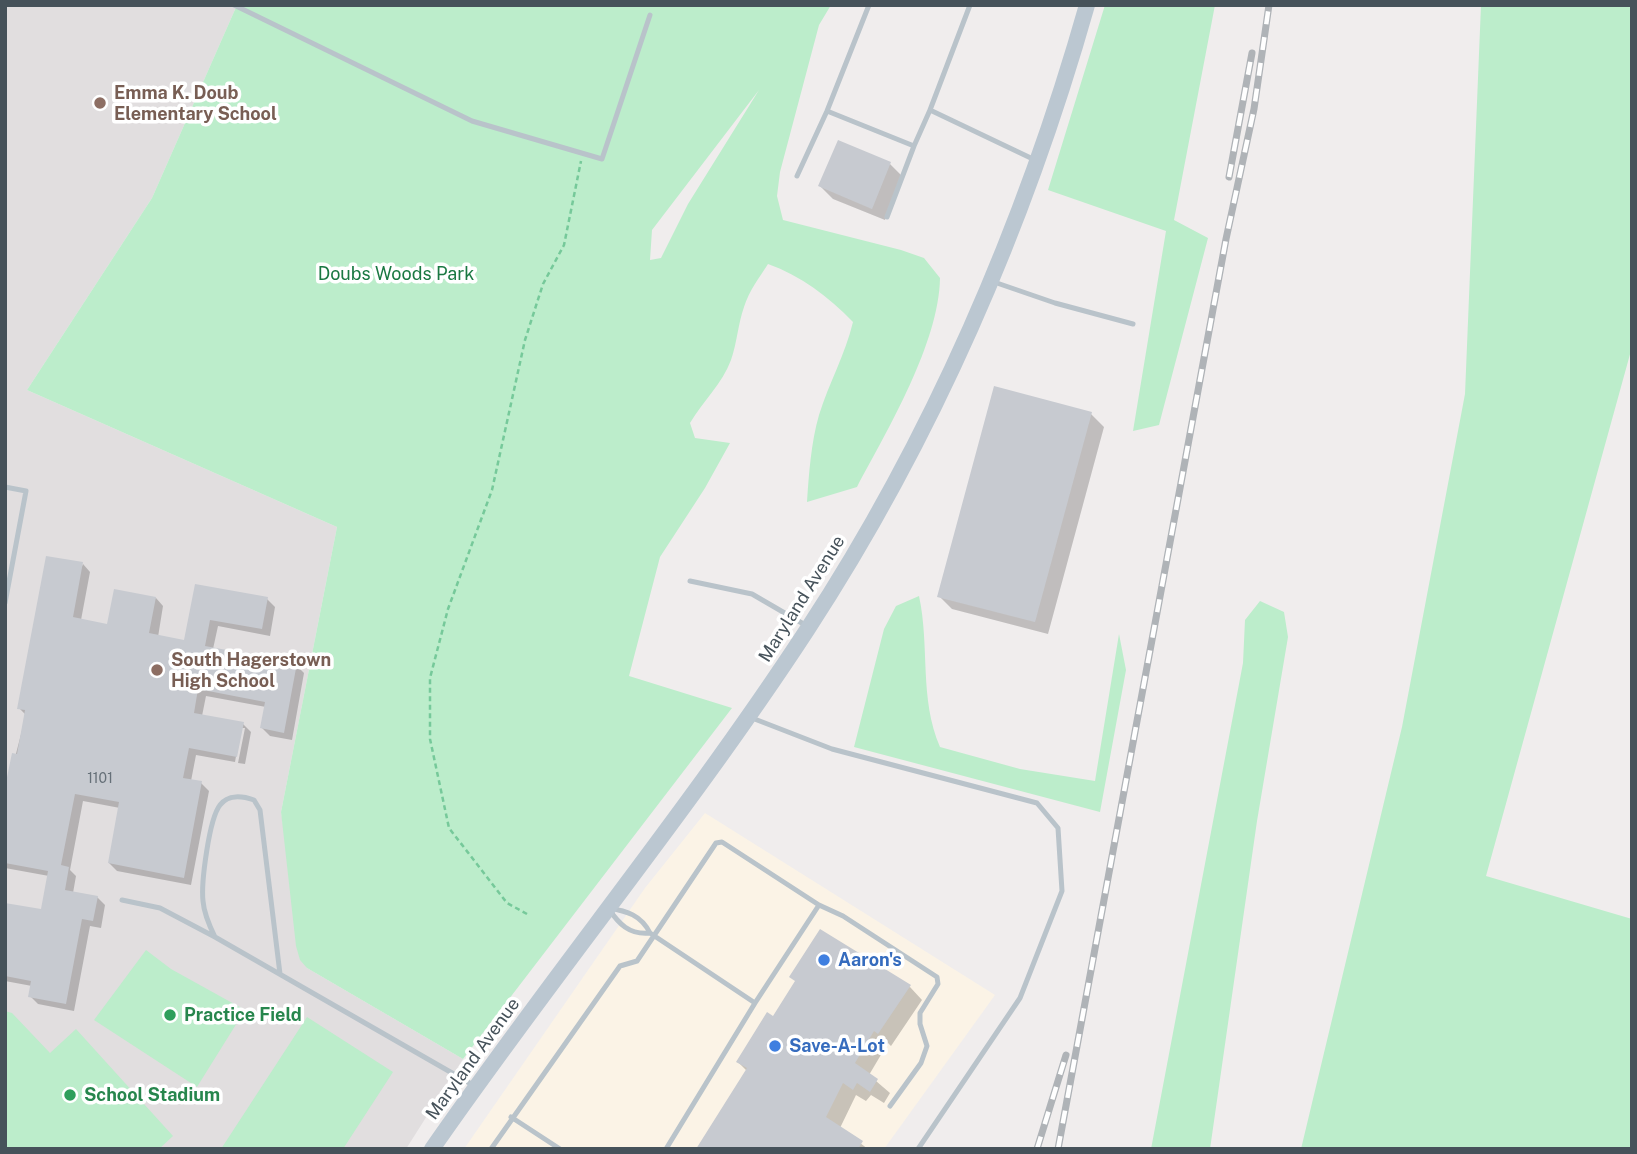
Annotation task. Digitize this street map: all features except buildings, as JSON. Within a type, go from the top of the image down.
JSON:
[{"type":"main road","name":"Maryland Avenue","points":[[432,1149],[475,1086],[749,717],[809,627],[870,527],[931,412],[991,281],[1037,162],[1087,5]]},
{"type":"lane","points":[[234,5],[472,121],[602,159],[650,15]]},
{"type":"lane","points":[[797,176],[827,111],[869,5]]},
{"type":"lane","points":[[887,217],[970,5]]},
{"type":"lane","points":[[930,110],[1037,162]]},
{"type":"lane","points":[[827,111],[915,146]]},
{"type":"lane","points":[[991,281],[1055,303],[1133,324]]},
{"type":"lane","points":[[5,487],[26,491],[5,603]]},
{"type":"lane","points":[[690,580],[752,594],[809,627]]},
{"type":"lane","points":[[749,717],[832,749],[1037,803],[1058,828],[1062,891],[1020,998],[918,1149]]},
{"type":"lane","points":[[215,937],[206,917],[202,886],[215,815],[221,803],[244,796],[254,800],[263,824],[280,974]]},
{"type":"lane","points":[[491,1149],[620,966],[637,961],[652,934],[716,843],[722,842],[818,905],[843,916],[937,977],[938,984],[920,1013],[920,1024],[927,1046],[921,1063],[890,1106]]},
{"type":"lane","points":[[122,900],[160,908],[475,1086]]},
{"type":"lane","points":[[666,1149],[818,905]]},
{"type":"lane","points":[[608,908],[618,923],[636,934],[652,934]]},
{"type":"lane","points":[[608,908],[627,911],[645,923],[652,934],[755,1003]]},
{"type":"lane","points":[[511,1117],[560,1149]]},
{"type":"path","points":[[527,914],[507,903],[449,828],[430,739],[430,678],[448,609],[478,535],[492,490],[534,310],[553,261],[564,245],[584,153]]},
{"type":"shaded area","name":"South Hagerstown High School","points":[[5,5],[237,5],[152,198],[27,390],[337,527],[281,812],[307,968],[463,1059],[406,1149],[5,1149]]},
{"type":"shaded area","points":[[705,813],[995,995],[884,1149],[464,1149],[645,888]]},
{"type":"green space","name":"Doubs Woods Park","points":[[237,5],[831,5],[819,25],[780,172],[777,196],[783,220],[924,258],[940,278],[931,330],[910,385],[857,487],[807,502],[816,426],[853,322],[814,288],[792,274],[768,264],[754,285],[744,307],[727,369],[690,423],[695,438],[730,443],[705,488],[660,557],[629,676],[732,708],[463,1059],[307,968],[300,960],[296,946],[281,812],[337,527],[27,390],[152,198]],"holes":[[[759,90],[688,204],[661,258],[650,260],[652,230]]]},
{"type":"green space","points":[[1105,5],[1215,5],[1174,220],[1208,238],[1159,425],[1133,431],[1166,231],[1048,190]]},
{"type":"green space","points":[[1481,5],[1632,5],[1632,347],[1486,876],[1632,919],[1632,1149],[1301,1149],[1402,727],[1465,394]]},
{"type":"green space","points":[[919,596],[929,710],[940,747],[1020,769],[1095,781],[1119,634],[1126,670],[1100,812],[854,747],[884,629],[896,606]]},
{"type":"green space","points":[[1260,601],[1284,612],[1288,637],[1257,821],[1210,1149],[1151,1149],[1243,663],[1245,620]]},
{"type":"green space","name":"Practice Field","points":[[146,950],[171,969],[245,1010],[197,1087],[94,1020]]},
{"type":"green space","name":"School Stadium","points":[[5,1011],[12,1013],[50,1053],[76,1029],[173,1136],[159,1149],[5,1149]]},
{"type":"green space","points":[[307,1017],[393,1072],[343,1149],[221,1149]]},
{"type":"railway","points":[[1058,1149],[1226,239],[1254,109],[1269,5]]},
{"type":"railway","points":[[1229,177],[1252,53]]},
{"type":"railway","points":[[1037,1149],[1066,1055]]},
{"type":"place","name":"Emma K. Doub Elementary School","points":[[100,103]]},
{"type":"place","name":"South Hagerstown High School","points":[[157,670]]},
{"type":"place","name":"Aaron's","points":[[824,960]]},
{"type":"place","name":"Practice Field","points":[[170,1015]]},
{"type":"place","name":"Save-A-Lot","points":[[775,1046]]},
{"type":"place","name":"School Stadium","points":[[70,1095]]}]
